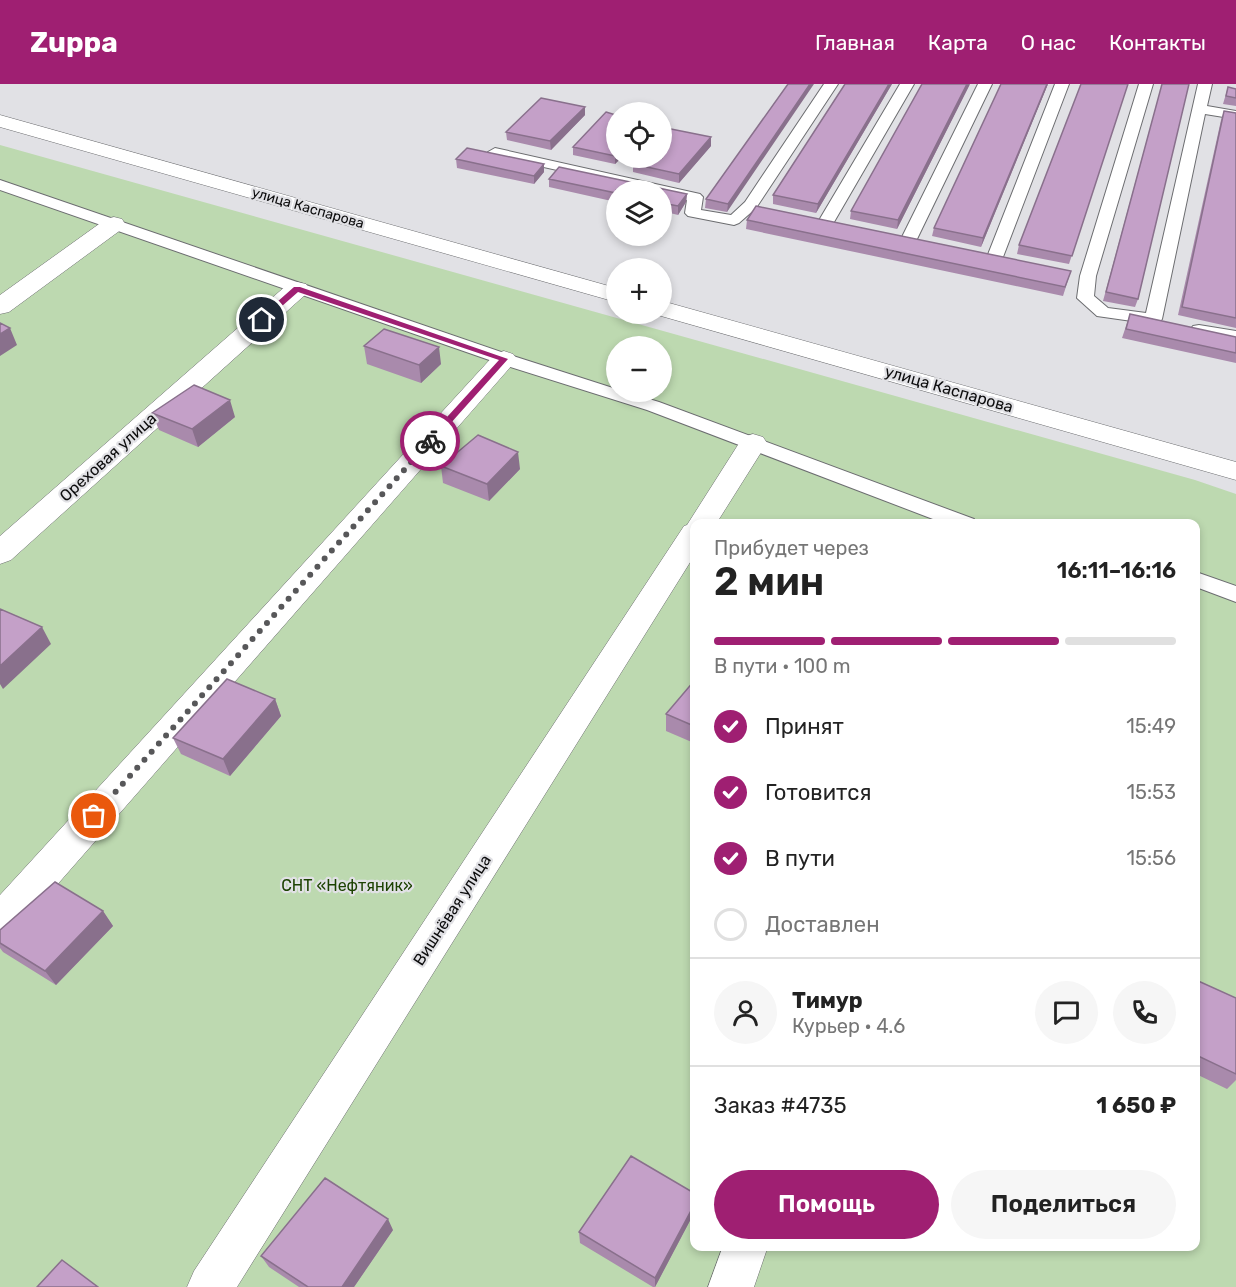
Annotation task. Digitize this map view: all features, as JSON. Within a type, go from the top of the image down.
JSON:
[{"type":"street","name":"улица Каспарова","points":[[0,121],[606,292]]},
{"type":"street","points":[[0,307],[114,224]]},
{"type":"street","name":"Ореховая улица","points":[[0,553],[297,289]]},
{"type":"street","name":"улица Каспарова","points":[[672,311],[1236,471]]},
{"type":"street","points":[[0,922],[504,359]]},
{"type":"street","points":[[704,519],[753,443]]},
{"type":"street","name":"Вишнёвая улица","points":[[210,1287],[690,539]]},
{"type":"street","points":[[731,1287],[744,1251]]},
{"type":"lane","points":[[495,152],[695,197],[693,213],[734,220],[751,205],[831,84]]},
{"type":"lane","points":[[847,226],[821,221],[907,84]]},
{"type":"lane","points":[[930,243],[904,238],[985,84]]},
{"type":"lane","points":[[995,257],[1062,84]]},
{"type":"lane","points":[[1146,84],[1083,275],[1085,298],[1103,312],[1158,320],[1205,84]]},
{"type":"lane","points":[[1200,109],[1236,115]]},
{"type":"lane","points":[[0,185],[297,289],[504,359],[653,406],[954,519]]},
{"type":"lane","points":[[751,205],[772,210]]},
{"type":"lane","points":[[1187,327],[1236,336]]},
{"type":"lane","points":[[1200,580],[1236,594]]},
{"type":"green space","name":"СНТ «Нефтяник»","points":[[0,145],[606,315],[606,324],[639,324],[1195,480],[1236,494],[1236,1287],[0,1287]]},
{"type":"building","points":[[788,84],[810,84],[728,204],[706,199]]},
{"type":"building","points":[[845,84],[889,84],[818,204],[773,195]]},
{"type":"building","points":[[922,84],[967,84],[898,220],[851,211]]},
{"type":"building","points":[[1001,84],[1047,84],[983,238],[934,228]]},
{"type":"building","points":[[1081,84],[1128,84],[1072,256],[1019,245]]},
{"type":"building","points":[[1162,84],[1189,84],[1138,299],[1106,292]]},
{"type":"building","points":[[1228,87],[1236,89],[1236,98],[1226,96]]},
{"type":"building","points":[[541,98],[585,107],[550,141],[506,132]]},
{"type":"building","points":[[1224,111],[1236,113],[1236,318],[1182,307]]},
{"type":"building","points":[[606,112],[606,154],[573,147]]},
{"type":"building","points":[[672,129],[711,137],[679,174],[651,168],[672,168]]},
{"type":"building","points":[[467,148],[544,164],[534,176],[456,159]]},
{"type":"building","points":[[559,167],[621,180],[606,180],[606,191],[549,179]]},
{"type":"building","points":[[672,191],[687,194],[678,206],[672,205]]},
{"type":"building","points":[[756,206],[1071,271],[1065,287],[747,220]]},
{"type":"building","points":[[1130,314],[1236,337],[1236,353],[1126,329]]},
{"type":"building","points":[[0,323],[10,328],[0,334]]},
{"type":"building","points":[[384,329],[439,347],[419,365],[364,346]]},
{"type":"building","points":[[194,385],[230,400],[192,429],[152,413]]},
{"type":"building","points":[[478,435],[518,452],[487,484],[441,466]]},
{"type":"building","points":[[0,609],[42,627],[0,666]]},
{"type":"building","points":[[227,679],[275,699],[223,759],[173,738]]},
{"type":"building","points":[[690,686],[690,724],[666,714]]},
{"type":"building","points":[[55,882],[103,911],[45,971],[0,943],[0,930]]},
{"type":"building","points":[[1200,982],[1236,998],[1236,1074],[1200,1057]]},
{"type":"building","points":[[631,1156],[690,1191],[690,1212],[655,1278],[579,1232]]},
{"type":"building","points":[[325,1178],[388,1219],[342,1287],[308,1287],[261,1256]]},
{"type":"building","points":[[62,1260],[98,1287],[37,1287]]},
{"type":"way so far","points":[[94,816],[430,441]]},
{"type":"route","points":[[262,320],[297,289],[504,359],[430,441]]}]
